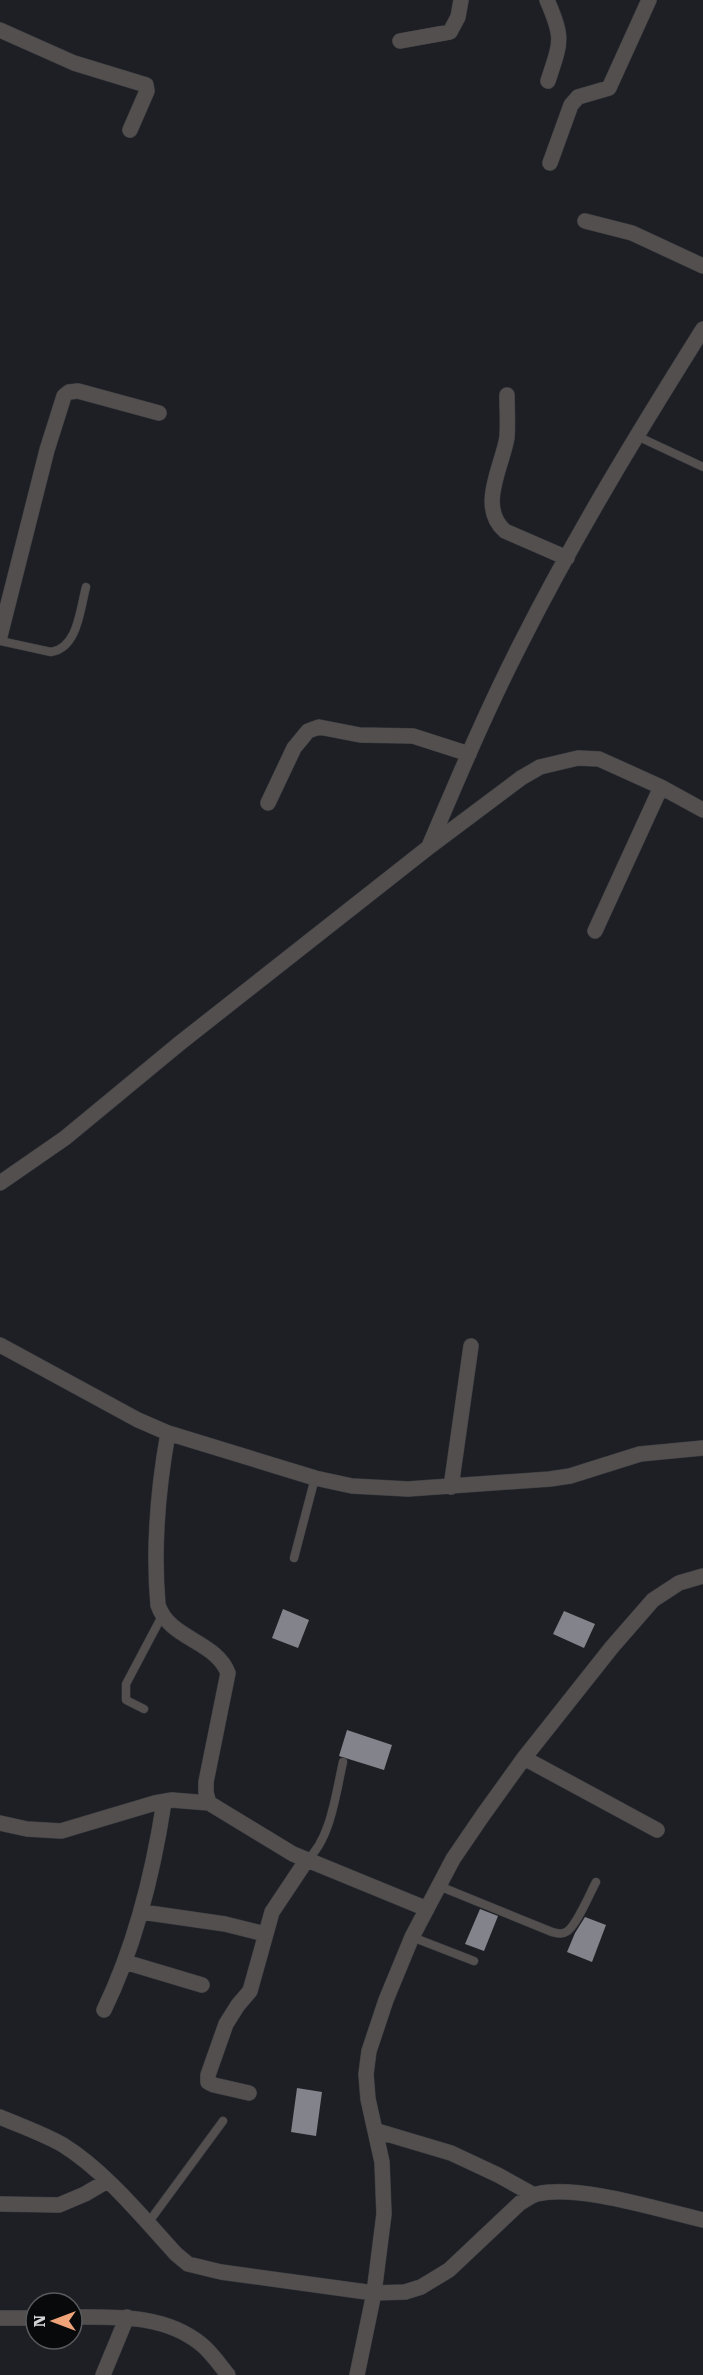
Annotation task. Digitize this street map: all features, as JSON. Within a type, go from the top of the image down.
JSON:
[{"type":"street","points":[[400,41],[450,32],[458,17],[461,0]]},
{"type":"street","points":[[547,0],[560,30],[558,50],[548,81]]},
{"type":"street","points":[[550,163],[571,105],[578,97],[609,88],[649,0]]},
{"type":"street","points":[[0,30],[74,63],[146,85],[147,91],[130,130]]},
{"type":"street","points":[[585,221],[632,233],[703,266]]},
{"type":"street","points":[[429,847],[469,754],[523,639],[567,558],[703,329]]},
{"type":"street","points":[[0,636],[47,450],[64,396],[69,392],[78,391],[159,413]]},
{"type":"street","points":[[507,395],[507,438],[492,493],[498,525],[505,531],[567,558]]},
{"type":"street","points":[[268,803],[294,748],[308,731],[319,727],[373,736],[413,736],[469,754]]},
{"type":"street","points":[[0,1183],[65,1138],[180,1043],[429,847],[521,778],[540,767],[578,758],[599,759],[661,787],[703,810]]},
{"type":"street","points":[[595,931],[661,787]]},
{"type":"street","points":[[0,1345],[127,1414],[168,1433],[315,1478],[352,1486],[408,1489],[570,1476],[640,1454],[703,1448]]},
{"type":"street","points":[[451,1487],[471,1346]]},
{"type":"street","points":[[168,1433],[158,1516],[157,1589],[162,1616],[177,1630],[217,1656],[225,1663],[228,1673],[207,1782],[206,1793],[209,1803]]},
{"type":"street","points":[[357,2375],[381,2249],[385,2189],[366,2074],[369,2051],[386,2000],[412,1937],[453,1859],[524,1758],[653,1600],[679,1583],[703,1576]]},
{"type":"street","points":[[524,1758],[657,1830]]},
{"type":"street","points":[[104,2010],[125,1962],[142,1912],[157,1851],[164,1802]]},
{"type":"street","points":[[0,1823],[27,1829],[62,1831],[164,1802],[209,1803],[306,1861],[427,1909]]},
{"type":"street","points":[[249,2093],[214,2085],[208,2082],[208,2075],[226,2024],[250,1990],[265,1934],[276,1905],[306,1861]]},
{"type":"street","points":[[142,1912],[225,1924],[265,1934]]},
{"type":"street","points":[[125,1962],[202,1985]]},
{"type":"street","points":[[0,2117],[62,2145],[107,2181],[188,2264],[221,2272],[374,2293],[405,2292],[421,2287],[449,2270],[520,2203],[534,2194],[563,2192],[597,2196],[703,2220]]},
{"type":"street","points":[[377,2131],[451,2153],[534,2194]]},
{"type":"street","points":[[0,2204],[59,2205],[107,2181]]},
{"type":"street","points":[[84,2318],[127,2317],[160,2324],[182,2332],[201,2344],[228,2375]]},
{"type":"street","points":[[103,2375],[127,2317]]},
{"type":"street","points":[[0,2318],[24,2318]]},
{"type":"lane","points":[[638,436],[703,467]]},
{"type":"lane","points":[[0,641],[51,652],[59,651],[67,645],[74,634],[86,587]]},
{"type":"lane","points":[[294,1558],[315,1478]]},
{"type":"lane","points":[[144,1709],[126,1700],[126,1684],[162,1616]]},
{"type":"lane","points":[[306,1861],[316,1852],[323,1838],[343,1762]]},
{"type":"lane","points":[[439,1886],[562,1934],[569,1932],[596,1882]]},
{"type":"lane","points":[[412,1937],[474,1962]]},
{"type":"lane","points":[[148,2223],[223,2121]]},
{"type":"building","points":[[283,1609],[309,1620],[298,1648],[272,1638]]},
{"type":"building","points":[[564,1611],[595,1624],[584,1648],[553,1634]]},
{"type":"building","points":[[347,1730],[392,1745],[384,1770],[339,1756]]},
{"type":"building","points":[[480,1909],[498,1916],[484,1951],[465,1944]]},
{"type":"building","points":[[585,1917],[606,1925],[592,1962],[567,1952]]},
{"type":"building","points":[[297,2088],[322,2092],[316,2136],[291,2132]]}]
